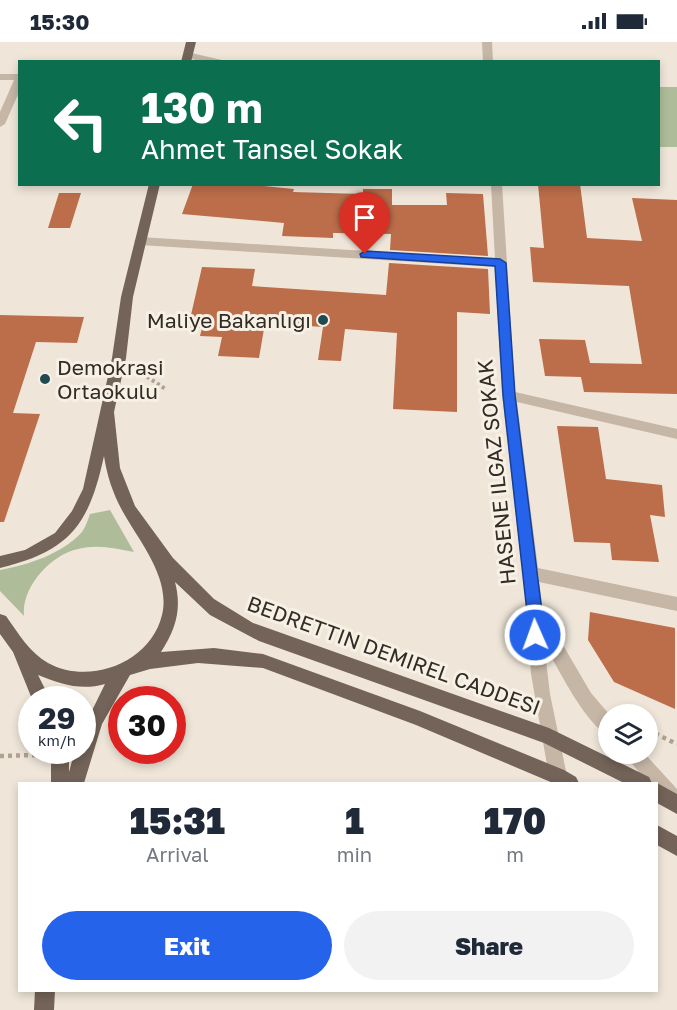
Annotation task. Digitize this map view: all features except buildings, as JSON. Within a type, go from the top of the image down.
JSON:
[{"type":"main road","points":[[186,58],[191,42]]},
{"type":"main road","points":[[0,562],[29,555],[44,548],[69,528],[90,489],[119,358],[127,297],[154,186]]},
{"type":"main road","name":"BEDRETTIN DEMIREL CADDESI","points":[[107,412],[115,477],[124,501],[140,528],[186,584],[209,605],[252,631],[549,736],[641,782]]},
{"type":"main road","points":[[75,782],[97,713],[105,697],[129,668],[158,642],[171,613],[171,598],[152,541]]},
{"type":"main road","points":[[0,621],[40,668],[63,678],[93,680],[129,668],[195,654],[238,657],[263,662],[420,719],[564,779]]},
{"type":"main road","points":[[14,640],[35,686]]},
{"type":"main road","points":[[60,782],[61,764]]},
{"type":"main road","points":[[658,793],[677,804]]},
{"type":"main road","points":[[658,835],[677,847]]},
{"type":"main road","points":[[44,1010],[45,992]]},
{"type":"street","points":[[487,42],[488,60]]},
{"type":"street","points":[[186,58],[202,60]]},
{"type":"street","points":[[0,77],[18,77]]},
{"type":"street","points":[[0,124],[18,79]]},
{"type":"street","name":"HASENE ILGAZ SOKAK","points":[[495,186],[509,395],[535,612],[535,635],[549,736],[564,779]]},
{"type":"street","points":[[140,241],[500,263]]},
{"type":"street","points":[[509,395],[677,434]]},
{"type":"street","points":[[529,573],[677,604]]},
{"type":"street","name":"HASENE ILGAZ SOKAK","points":[[535,612],[585,699],[598,714]]},
{"type":"street","points":[[642,764],[658,782]]},
{"type":"street","points":[[658,782],[677,804]]},
{"type":"path","points":[[119,358],[167,390]]},
{"type":"path","points":[[658,735],[677,744]]},
{"type":"path","points":[[0,756],[18,755]]},
{"type":"green space","points":[[660,87],[677,87],[677,147],[660,147]]},
{"type":"green space","points":[[110,510],[134,552],[92,547],[68,552],[57,558],[39,574],[32,584],[24,605],[24,616],[0,591],[0,570],[33,562],[65,547],[82,532],[90,514]]},
{"type":"place","name":"Maliye Bakanlığı","points":[[323,320]]},
{"type":"place","name":"Demokrasi Ortaokulu","points":[[45,379]]},
{"type":"route","points":[[365,254],[500,263],[509,395],[535,612],[535,635]]}]
